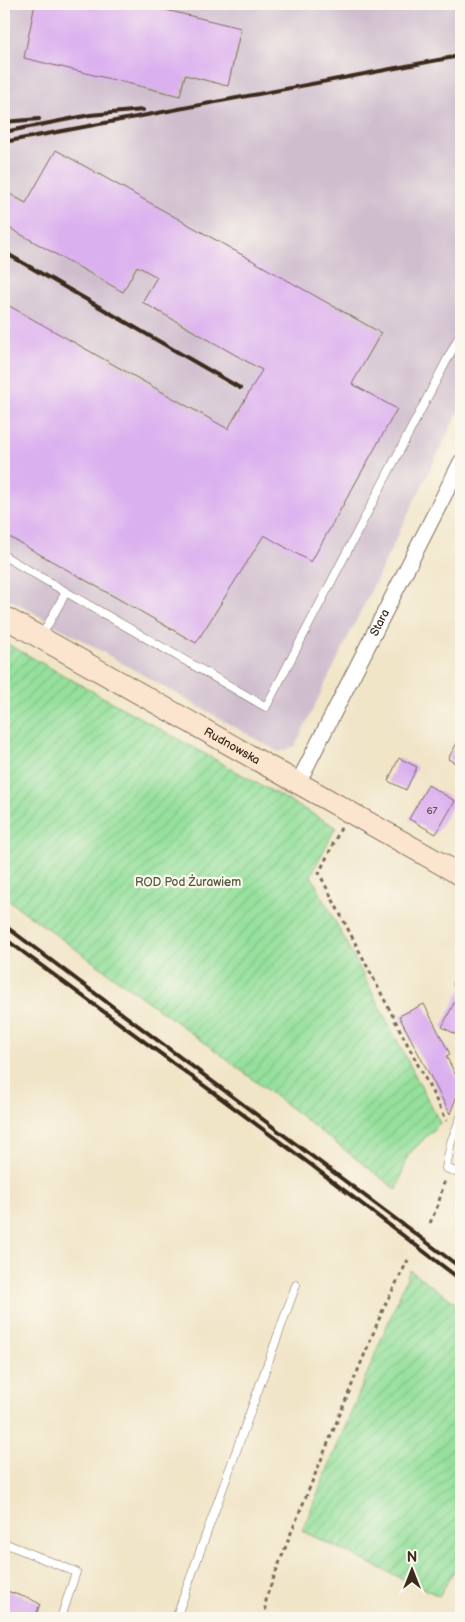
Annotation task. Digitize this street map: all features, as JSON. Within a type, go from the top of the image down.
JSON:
[{"type":"main road","name":"Rudnowska","points":[[4,617],[461,875]]},
{"type":"street","name":"Stara","points":[[298,783],[461,462]]},
{"type":"lane","points":[[4,556],[266,707],[461,333]]},
{"type":"lane","points":[[41,637],[66,592]]},
{"type":"lane","points":[[457,984],[461,976]]},
{"type":"lane","points":[[461,1116],[446,1168],[461,1174]]},
{"type":"lane","points":[[176,1618],[296,1285]]},
{"type":"lane","points":[[4,1543],[76,1572],[61,1618]]},
{"type":"path","points":[[350,812],[319,873],[454,1135]]},
{"type":"path","points":[[430,1223],[438,1205],[446,1168]]},
{"type":"path","points":[[268,1618],[265,1607],[267,1596],[288,1542],[384,1307],[408,1260]]},
{"type":"shaded area","points":[[4,4],[461,4],[461,406],[295,746],[279,752],[4,596]]},
{"type":"green space","name":"ROD Pod Żurawiem","points":[[4,642],[336,827],[311,875],[440,1123],[408,1155],[397,1190],[212,1048],[4,897]]},
{"type":"green space","points":[[410,1270],[461,1307],[461,1560],[439,1596],[302,1531]]},
{"type":"building","points":[[35,4],[141,4],[241,28],[228,86],[185,75],[180,96],[24,58]]},
{"type":"building","points":[[56,150],[381,333],[352,384],[397,409],[311,562],[264,535],[196,643],[4,534],[4,303],[228,429],[262,370],[142,302],[157,277],[137,266],[123,292],[4,225],[4,191],[26,203]]},
{"type":"building","points":[[461,736],[461,766],[448,759]]},
{"type":"building","points":[[399,758],[417,767],[406,790],[388,781]]},
{"type":"building","points":[[428,785],[455,801],[436,834],[409,819]]},
{"type":"building","points":[[461,989],[461,1037],[442,1027]]},
{"type":"building","points":[[424,1004],[450,1054],[446,1056],[461,1085],[450,1114],[399,1016]]},
{"type":"building","points":[[4,1590],[27,1597],[40,1604],[35,1618],[4,1618]]},
{"type":"railway","points":[[4,142],[454,57]]},
{"type":"railway","points":[[4,132],[90,115],[143,110]]},
{"type":"railway","points":[[4,122],[39,119]]},
{"type":"railway","points":[[4,252],[240,388]]},
{"type":"railway","points":[[4,925],[461,1268]]},
{"type":"railway","points":[[4,938],[310,1164],[461,1280]]}]
